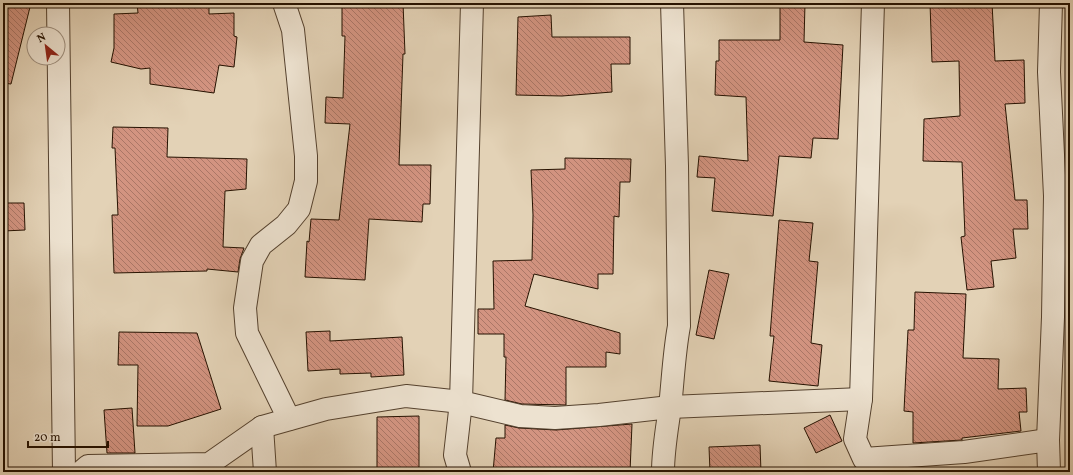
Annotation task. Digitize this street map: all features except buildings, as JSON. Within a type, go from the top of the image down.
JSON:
[{"type":"street","points":[[58,3],[64,472]]},
{"type":"street","points":[[284,3],[294,30],[306,156],[306,181],[299,209],[286,225],[261,245],[252,261],[245,308],[247,333],[289,418]]},
{"type":"street","points":[[460,472],[455,455],[461,402],[472,3]]},
{"type":"street","points":[[663,472],[663,452],[670,407],[674,351],[679,326],[677,166],[672,3]]},
{"type":"street","points":[[873,3],[861,399],[855,439],[864,465],[1048,440]]},
{"type":"street","points":[[1049,472],[1048,440],[1053,317],[1055,196],[1049,72],[1050,3]]},
{"type":"street","points":[[81,472],[88,466],[210,464],[262,427],[289,418],[326,409],[406,396],[461,402],[520,416],[555,418],[599,415],[670,407],[861,399]]},
{"type":"street","points":[[262,427],[265,472]]}]
